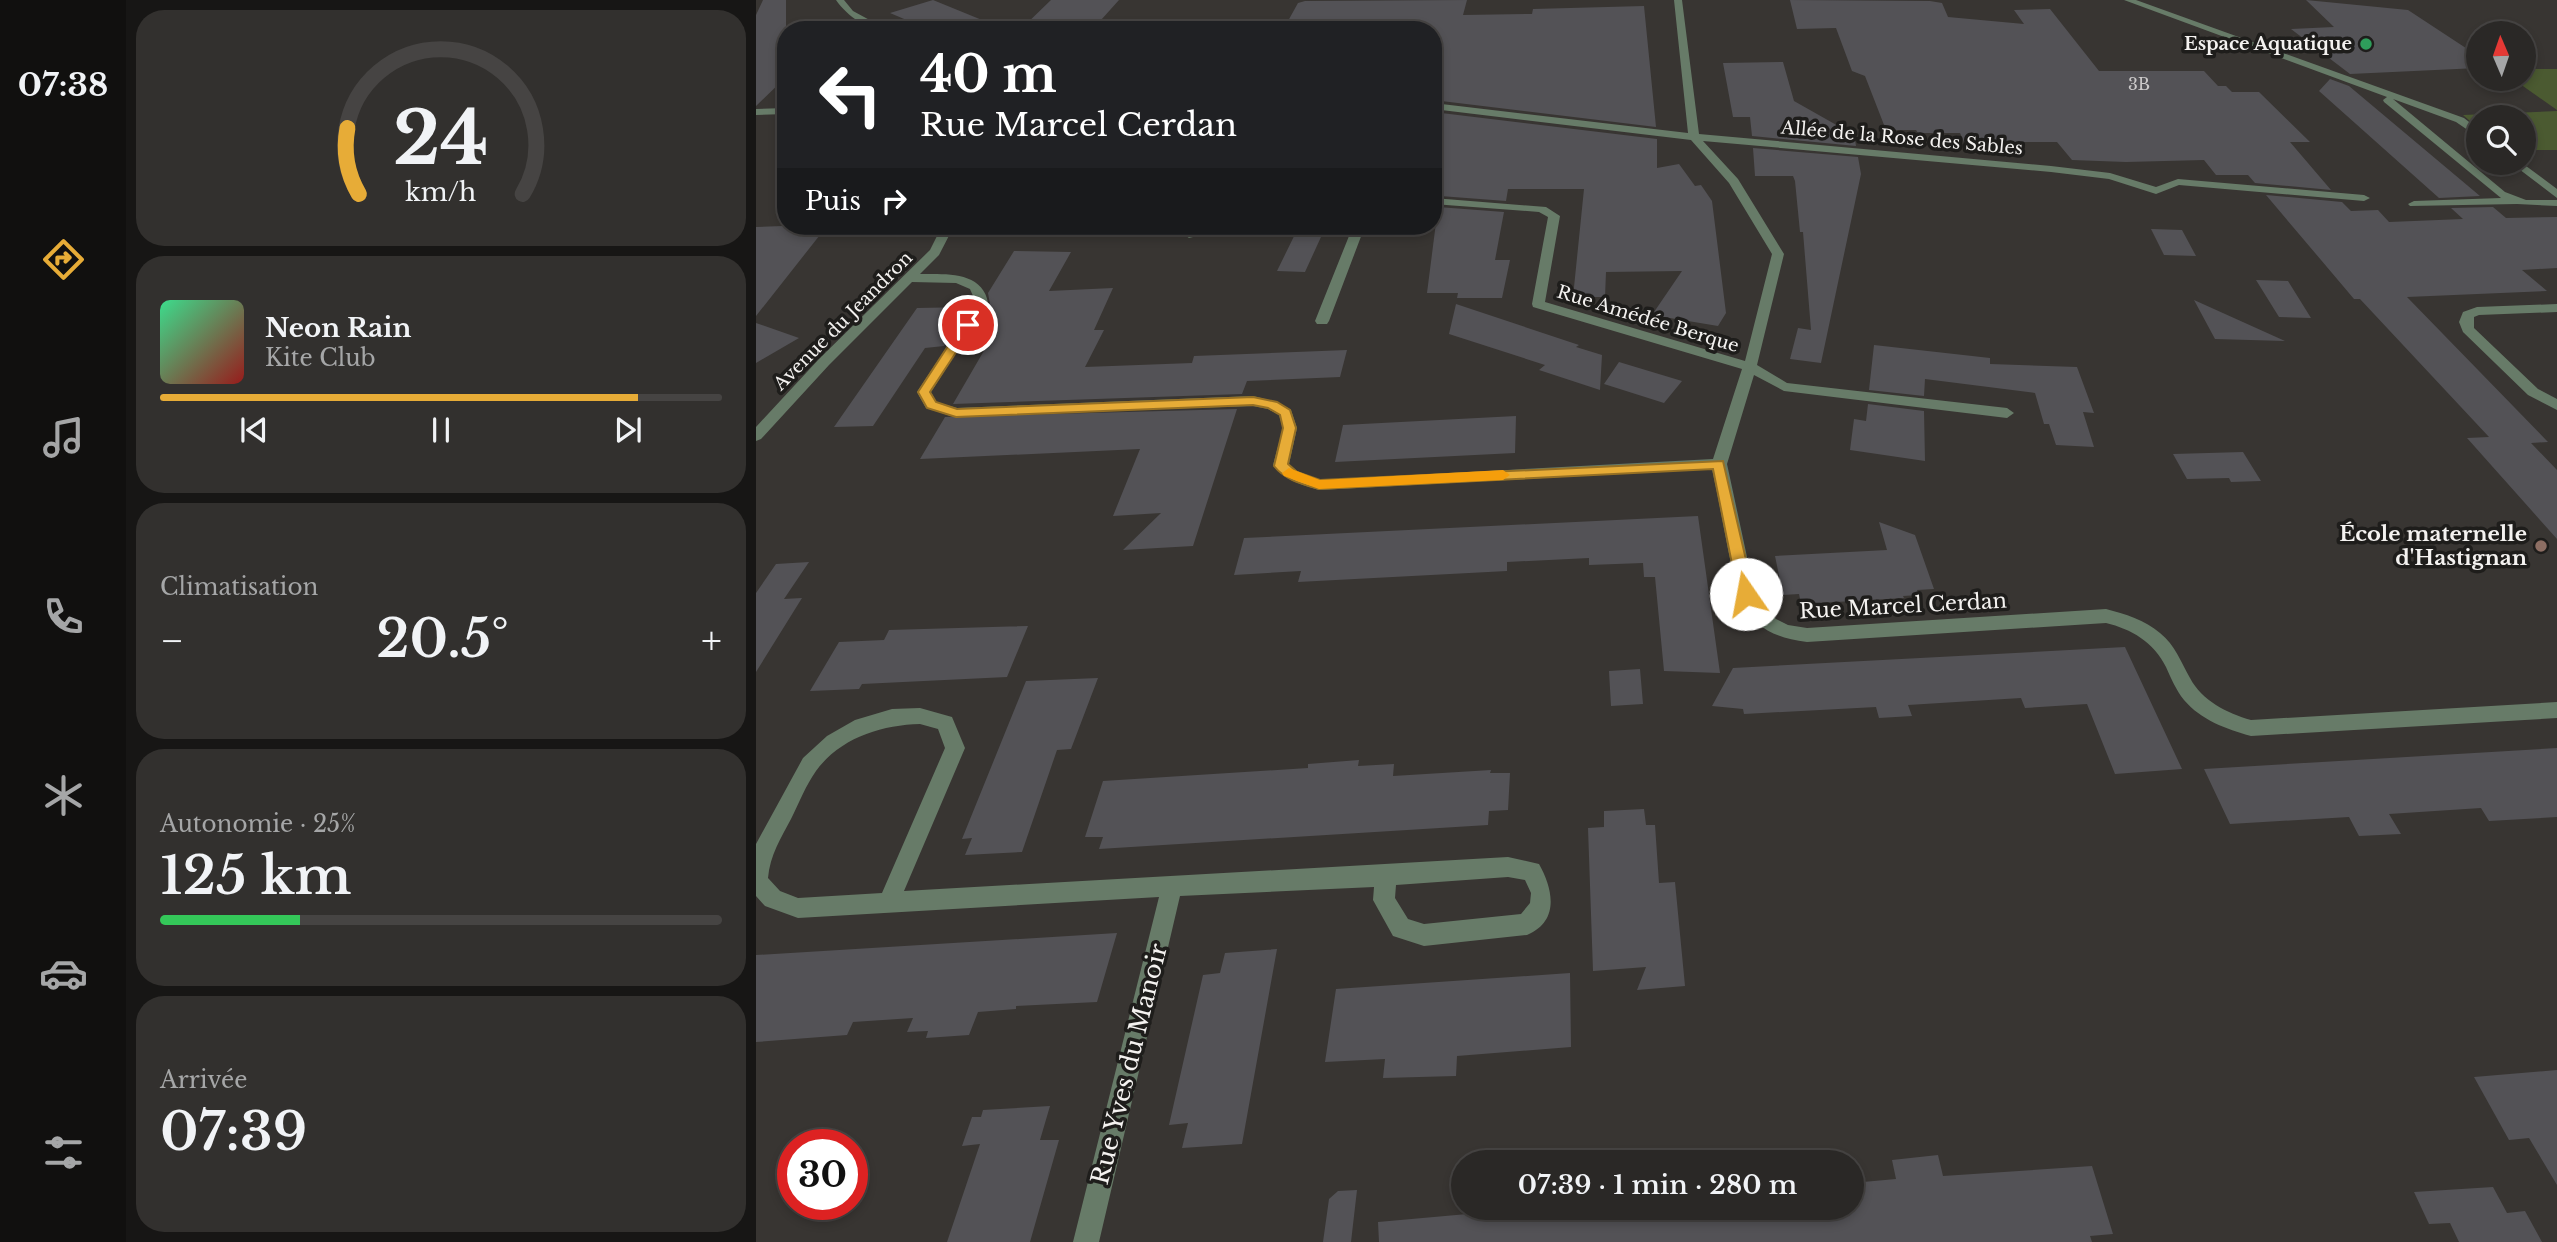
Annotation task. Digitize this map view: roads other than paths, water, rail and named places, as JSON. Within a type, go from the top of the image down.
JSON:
[{"type":"street","points":[[840,0],[850,13],[866,21]]},
{"type":"street","points":[[912,278],[964,281],[977,286],[982,294],[982,303],[924,392],[931,405],[956,413],[1253,401],[1272,405],[1286,413],[1290,428],[1281,466],[1292,475],[1319,485],[1718,464],[1750,367],[1778,254],[1734,181],[1694,137],[1678,0]]},
{"type":"street","points":[[2128,0],[2459,120],[2466,125]]},
{"type":"street","points":[[2377,91],[2501,194],[2515,201]]},
{"type":"street","name":"Allée de la Rose des Sables","points":[[1442,107],[1694,137],[2051,169],[2110,176],[2156,191],[2178,182],[2364,198]]},
{"type":"street","points":[[756,112],[777,111]]},
{"type":"street","points":[[2531,175],[2557,195]]},
{"type":"street","name":"Rue Amédée Berque","points":[[1442,202],[1542,209],[1553,216],[1538,304],[1750,367]]},
{"type":"street","points":[[2414,204],[2557,202]]},
{"type":"street","name":"Avenue du Jeandron","points":[[756,436],[824,362],[912,278],[935,252],[944,235]]},
{"type":"street","points":[[1322,321],[1355,235]]},
{"type":"street","points":[[2557,308],[2477,311],[2468,315],[2466,322],[2468,329],[2533,392],[2557,405]]},
{"type":"street","points":[[1750,367],[1783,387],[2007,412]]},
{"type":"street","name":"Rue Marcel Cerdan","points":[[1718,464],[1746,594],[1753,610],[1766,624],[1780,631],[1807,635],[2106,616],[2130,621],[2148,632],[2166,651],[2189,693],[2207,709],[2230,722],[2251,728],[2557,710]]},
{"type":"street","points":[[889,902],[955,748],[945,723],[920,716],[892,717],[862,726],[834,741],[810,764],[759,859],[757,881],[773,899],[798,908],[1508,867],[1532,872],[1543,890],[1541,908],[1528,924],[1424,935],[1401,928],[1384,900],[1386,876]]},
{"type":"street","name":"Rue Yves du Manoir","points":[[1086,1242],[1172,886]]},
{"type":"place","name":"Espace Aquatique","points":[[2366,44]]},
{"type":"place","name":"École maternelle d'Hastignan","points":[[2541,546]]}]
